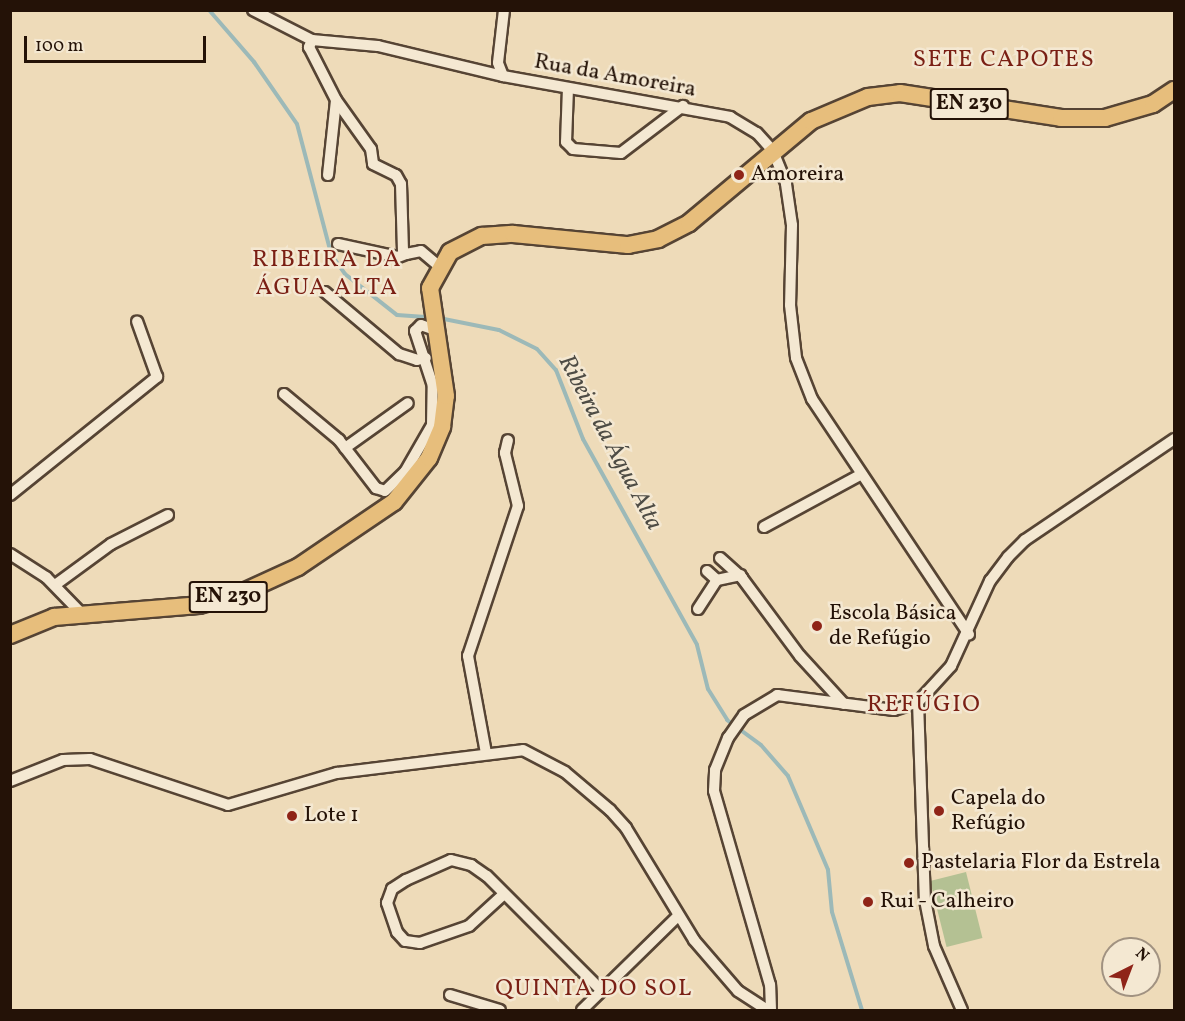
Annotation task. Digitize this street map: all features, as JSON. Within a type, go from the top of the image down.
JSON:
[{"type":"main road","name":"EN 230","points":[[10,635],[54,617],[199,605],[239,594],[298,567],[394,502],[429,458],[442,427],[446,396],[430,288],[450,252],[482,236],[513,234],[628,245],[658,239],[688,223],[811,121],[868,97],[900,93],[1060,118],[1105,118],[1153,104],[1174,90]]},
{"type":"street","points":[[253,10],[312,40],[378,46],[503,76]]},
{"type":"street","name":"Rua da Amoreira","points":[[504,10],[498,63],[503,76],[683,106],[730,117],[757,133],[773,151]]},
{"type":"street","points":[[312,40],[309,47],[336,100],[371,149],[374,164],[396,174],[401,184],[406,254]]},
{"type":"street","points":[[568,88],[566,142],[573,149],[621,153],[683,106]]},
{"type":"street","points":[[328,175],[336,100]]},
{"type":"street","points":[[773,151],[786,184],[792,225],[790,305],[796,358],[812,399],[969,634]]},
{"type":"street","points":[[338,244],[398,257],[421,251],[441,268]]},
{"type":"street","points":[[325,292],[399,354],[426,358]]},
{"type":"street","points":[[10,495],[157,377],[136,321]]},
{"type":"street","points":[[284,394],[345,448],[376,488],[385,491],[405,472],[432,425],[433,386],[426,358],[415,331],[421,325],[434,321]]},
{"type":"street","points":[[345,448],[408,403]]},
{"type":"street","points":[[769,1011],[770,985],[714,791],[715,770],[732,733],[741,720],[777,695],[894,710],[918,702],[951,666],[969,634],[990,581],[1025,540],[1174,439]]},
{"type":"street","points":[[486,753],[468,656],[518,506],[505,453],[508,440]]},
{"type":"street","points":[[764,527],[862,474]]},
{"type":"street","points":[[55,585],[111,544],[168,515]]},
{"type":"street","points":[[10,554],[55,585],[82,614]]},
{"type":"street","points":[[720,558],[740,575],[800,656],[844,704]]},
{"type":"street","points":[[707,571],[717,580]]},
{"type":"street","points":[[698,609],[717,580],[740,575]]},
{"type":"street","points":[[918,702],[925,900],[934,946],[962,1011]]},
{"type":"street","points":[[10,781],[63,760],[90,759],[228,805],[337,773],[454,762],[486,753],[523,750],[594,795],[626,828],[678,916],[738,991],[769,1011]]},
{"type":"street","points":[[504,894],[469,926],[420,943],[405,941],[397,932],[387,903],[392,889],[406,880],[451,860],[471,865],[504,894],[601,990]]},
{"type":"street","points":[[582,1011],[678,916]]},
{"type":"street","points":[[450,995],[500,1011]]},
{"type":"green space","points":[[966,872],[982,938],[947,947],[930,881]]},
{"type":"waterway","name":"Ribeira da Água Alta","points":[[209,10],[254,62],[297,124],[331,254],[345,274],[397,315],[429,317]]},
{"type":"waterway","name":"Ribeira da Água Alta","points":[[439,318],[499,330],[537,349],[556,370],[583,439],[697,645],[708,689],[727,720],[761,745],[788,776],[828,870],[832,912],[862,1010]]},
{"type":"place","name":"Amoreira","points":[[739,175]]},
{"type":"place","name":"Escola Básica de Refúgio","points":[[817,626]]},
{"type":"place","name":"Capela do Refúgio","points":[[939,811]]},
{"type":"place","name":"Lote 1","points":[[292,816]]},
{"type":"place","name":"Pastelaria Flor da Estrela","points":[[909,863]]},
{"type":"place","name":"Rui - Calheiro","points":[[868,902]]},
{"type":"district","name":"SETE CAPOTES","points":[[1004,61]]},
{"type":"district","name":"RIBEIRA DA ÁGUA ALTA","points":[[327,275]]},
{"type":"district","name":"REFÚGIO","points":[[924,706]]},
{"type":"district","name":"QUINTA DO SOL","points":[[594,990]]}]
